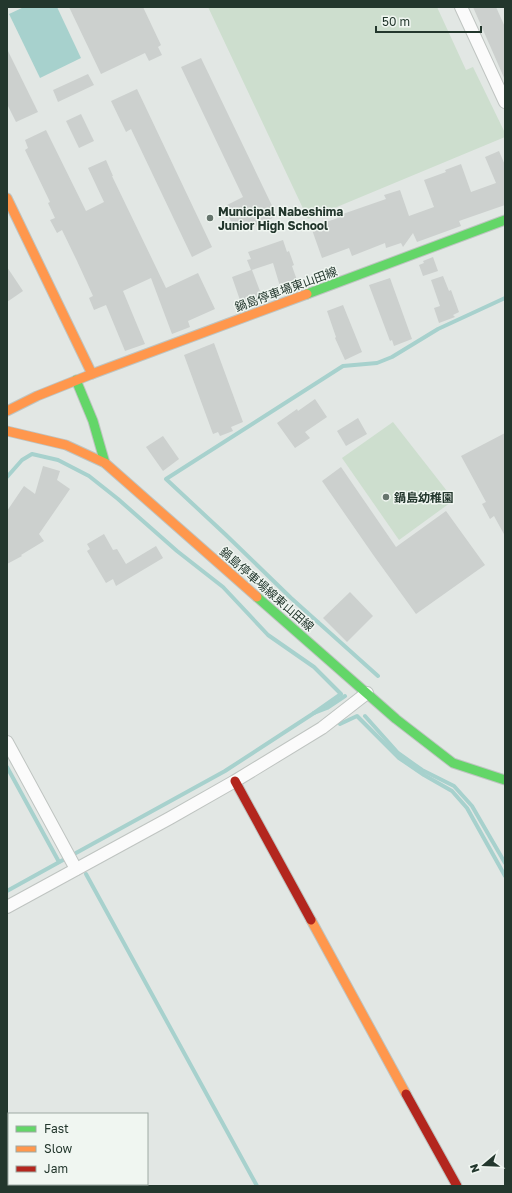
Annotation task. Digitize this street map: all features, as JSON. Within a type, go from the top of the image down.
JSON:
[{"type":"main road","points":[[7,198],[92,374]]},
{"type":"main road","name":"鍋島停車場東山田線","points":[[76,380],[505,220]]},
{"type":"main road","points":[[7,411],[76,380],[99,438],[105,463]]},
{"type":"main road","name":"鍋島停車場線東山田線","points":[[7,431],[66,445],[105,463],[396,719],[453,764],[505,780]]},
{"type":"main road","points":[[235,781],[457,1186]]},
{"type":"street","points":[[461,7],[503,94]]},
{"type":"street","points":[[7,907],[235,781],[322,728],[367,693]]},
{"type":"street","points":[[7,742],[76,869]]},
{"type":"green space","points":[[208,7],[437,7],[466,70],[473,67],[505,133],[505,137],[308,219]]},
{"type":"green space","points":[[393,422],[454,500],[399,540],[342,458]]},
{"type":"water","points":[[24,7],[57,7],[81,58],[40,78],[9,14]]},
{"type":"building","points":[[69,7],[143,7],[161,45],[158,47],[162,55],[149,61],[145,53],[101,74]]},
{"type":"building","points":[[473,7],[496,7],[505,27],[505,80]]},
{"type":"building","points":[[7,49],[38,112],[16,122],[7,104]]},
{"type":"building","points":[[201,58],[277,216],[249,229],[248,226],[236,232],[226,211],[229,210],[227,205],[243,197],[181,67]]},
{"type":"building","points":[[88,74],[94,85],[58,102],[53,90]]},
{"type":"building","points":[[137,89],[212,247],[192,257],[131,129],[126,132],[111,101]]},
{"type":"building","points":[[81,114],[94,141],[79,148],[66,121]]},
{"type":"building","points":[[46,130],[86,211],[104,202],[88,168],[106,160],[112,176],[166,288],[198,273],[215,309],[188,321],[190,327],[172,334],[151,278],[123,291],[145,344],[125,351],[106,305],[94,310],[89,298],[93,296],[62,230],[57,233],[50,220],[55,218],[48,203],[50,202],[25,150],[28,148],[25,140]]},
{"type":"building","points":[[499,151],[505,165],[505,205],[459,221],[461,226],[417,242],[413,233],[403,247],[401,243],[386,248],[385,243],[352,256],[349,248],[322,258],[311,227],[338,218],[337,216],[386,199],[384,195],[400,190],[409,216],[434,207],[424,180],[446,172],[445,170],[461,164],[471,192],[496,183],[485,157]]},
{"type":"building","points":[[283,240],[294,265],[292,266],[299,286],[282,293],[273,263],[252,270],[263,299],[242,306],[232,277],[251,270],[247,260],[251,259],[248,252]]},
{"type":"building","points":[[433,257],[438,271],[423,276],[419,265],[424,263],[423,261]]},
{"type":"building","points":[[7,267],[23,291],[7,302]]},
{"type":"building","points":[[443,276],[449,291],[451,290],[459,312],[453,315],[455,317],[439,323],[434,308],[440,306],[431,280]]},
{"type":"building","points":[[390,278],[412,339],[394,346],[392,340],[390,341],[369,285]]},
{"type":"building","points":[[343,305],[362,352],[345,360],[335,338],[336,337],[327,311]]},
{"type":"building","points":[[214,343],[243,422],[231,427],[233,431],[220,436],[218,432],[213,434],[184,355]]},
{"type":"building","points":[[315,399],[327,417],[305,432],[310,438],[295,448],[277,423]]},
{"type":"building","points":[[358,418],[367,434],[346,446],[337,431]]},
{"type":"building","points":[[505,433],[505,536],[494,516],[490,519],[482,504],[486,502],[461,456]]},
{"type":"building","points":[[163,436],[179,459],[163,471],[146,447]]},
{"type":"building","points":[[43,466],[60,471],[57,480],[70,489],[39,534],[44,541],[7,564],[7,511],[24,486],[35,494]]},
{"type":"building","points":[[341,467],[396,547],[446,511],[485,565],[416,614],[322,481]]},
{"type":"building","points":[[104,534],[113,550],[117,549],[126,564],[156,546],[163,558],[116,586],[113,579],[106,583],[87,551],[90,549],[87,544]]},
{"type":"building","points":[[350,592],[373,616],[347,642],[323,618]]},
{"type":"waterway","points":[[378,676],[291,598],[166,479],[343,366],[377,363],[392,357],[438,329],[505,298]]},
{"type":"waterway","points":[[7,477],[22,460],[32,454],[58,460],[89,476],[118,499],[177,551],[223,587],[268,635],[314,667],[341,694],[314,713]]},
{"type":"waterway","points":[[76,853],[225,771],[314,713],[327,708],[345,696]]},
{"type":"waterway","points":[[340,724],[357,716],[399,758],[424,775],[452,791],[467,808],[505,876]]},
{"type":"waterway","points":[[365,716],[398,753],[422,770],[454,786],[472,806],[505,863]]},
{"type":"waterway","points":[[7,767],[59,862]]},
{"type":"waterway","points":[[7,891],[63,860]]},
{"type":"waterway","points":[[86,874],[257,1186]]},
{"type":"traffic: fast","points":[[307,294],[505,220]]},
{"type":"traffic: fast","points":[[76,380],[93,421],[105,463]]},
{"type":"traffic: fast","points":[[257,597],[396,719],[453,763],[505,780]]},
{"type":"traffic: slow","points":[[7,198],[92,374]]},
{"type":"traffic: slow","points":[[7,411],[37,396],[92,374],[307,294]]},
{"type":"traffic: slow","points":[[7,431],[66,445],[105,463],[257,597]]},
{"type":"traffic: slow","points":[[311,920],[406,1094]]},
{"type":"traffic: jam","points":[[235,781],[311,920]]},
{"type":"traffic: jam","points":[[406,1094],[457,1186]]},
{"type":"place","name":"Municipal Nabeshima Junior High School","points":[[210,218]]},
{"type":"place","name":"鍋島幼稚園","points":[[386,497]]}]
